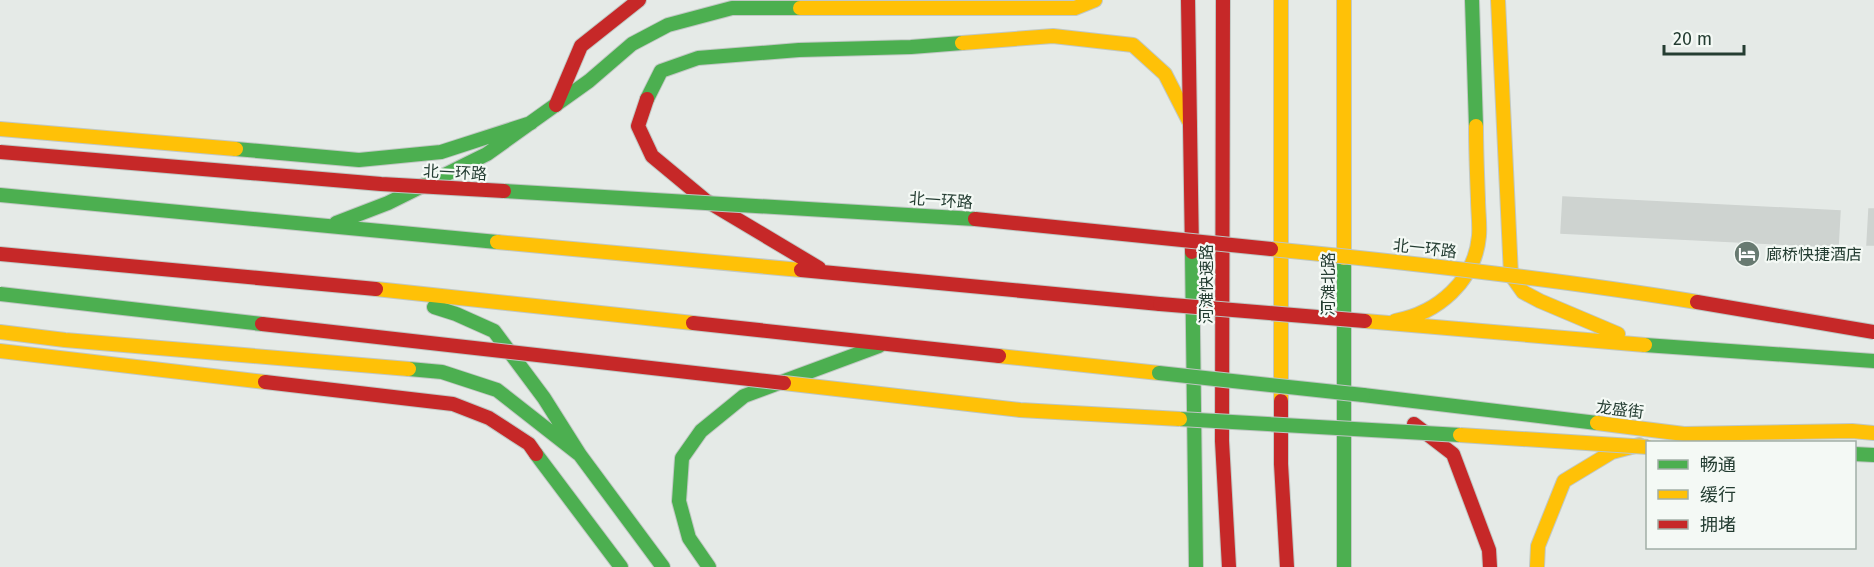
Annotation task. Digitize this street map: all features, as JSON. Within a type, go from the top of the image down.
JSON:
[{"type":"main road","points":[[556,105],[581,46],[639,0]]},
{"type":"main road","points":[[329,226],[388,202],[487,154],[589,81],[632,44],[668,25],[732,8],[1075,8],[1095,0]]},
{"type":"main road","points":[[1188,0],[1195,565]]},
{"type":"main road","name":"河滩快速路","points":[[1223,0],[1222,441],[1229,567]]},
{"type":"main road","points":[[1281,0],[1281,464],[1287,567]]},
{"type":"main road","name":"河滩北路","points":[[1344,0],[1344,567]]},
{"type":"main road","points":[[1370,322],[1406,320],[1432,308],[1455,289],[1471,264],[1479,236],[1472,0]]},
{"type":"main road","points":[[1498,0],[1511,275],[1523,292],[1540,301],[1644,345]]},
{"type":"main road","points":[[826,272],[705,200],[652,156],[638,126],[648,95],[662,71],[698,58],[799,50],[911,47],[1053,36],[1133,45],[1165,74],[1190,123]]},
{"type":"main road","points":[[0,129],[359,160],[441,152],[531,123]]},
{"type":"main road","name":"北一环路","points":[[0,153],[381,184],[949,216],[1443,266],[1611,288],[1874,332]]},
{"type":"main road","points":[[0,195],[1160,304],[1644,345],[1874,361]]},
{"type":"main road","points":[[0,254],[368,288],[456,314],[494,331],[544,398],[580,455],[663,567]]},
{"type":"main road","name":"龙盛街","points":[[368,288],[1363,395],[1684,434],[1852,431],[1874,433]]},
{"type":"main road","points":[[0,294],[1020,410],[1646,444]]},
{"type":"main road","points":[[0,332],[65,340],[442,372],[497,390],[580,455]]},
{"type":"main road","points":[[710,567],[689,538],[679,501],[682,458],[701,431],[744,396],[886,344]]},
{"type":"main road","points":[[0,351],[453,404],[489,418],[529,444],[621,567]]},
{"type":"main road","points":[[489,418],[497,390]]},
{"type":"main road","points":[[1380,397],[1453,454],[1489,550],[1490,567]]},
{"type":"main road","points":[[1659,441],[1684,434]]},
{"type":"main road","points":[[1537,567],[1538,546],[1564,481],[1612,452],[1646,444]]},
{"type":"main road","points":[[1856,454],[1874,455]]},
{"type":"building","points":[[1563,197],[1840,211],[1838,247],[1561,233]]},
{"type":"building","points":[[1869,209],[1874,209],[1874,245],[1867,245]]},
{"type":"traffic: fast","points":[[1472,0],[1476,126]]},
{"type":"traffic: fast","points":[[336,223],[388,203],[487,154],[589,81],[632,44],[668,25],[732,8],[800,8]]},
{"type":"traffic: fast","points":[[647,99],[661,71],[698,58],[799,50],[911,47],[962,43]]},
{"type":"traffic: fast","points":[[236,149],[359,160],[441,152],[531,123]]},
{"type":"traffic: fast","points":[[504,191],[975,219]]},
{"type":"traffic: fast","points":[[0,195],[497,242]]},
{"type":"traffic: fast","points":[[1192,252],[1196,567]]},
{"type":"traffic: fast","points":[[1344,258],[1344,567]]},
{"type":"traffic: fast","points":[[0,294],[262,324]]},
{"type":"traffic: fast","points":[[434,307],[494,331],[544,398],[580,455],[663,567]]},
{"type":"traffic: fast","points":[[1645,345],[1874,361]]},
{"type":"traffic: fast","points":[[709,567],[689,538],[679,501],[682,458],[701,431],[744,396],[879,346]]},
{"type":"traffic: fast","points":[[409,369],[442,372],[497,390],[580,455]]},
{"type":"traffic: fast","points":[[1159,373],[1363,395]]},
{"type":"traffic: fast","points":[[1363,395],[1597,423]]},
{"type":"traffic: fast","points":[[1180,419],[1460,435]]},
{"type":"traffic: fast","points":[[536,454],[621,567]]},
{"type":"traffic: fast","points":[[1856,454],[1874,455]]},
{"type":"traffic: slow","points":[[800,8],[1075,8],[1095,0]]},
{"type":"traffic: slow","points":[[1281,0],[1281,401]]},
{"type":"traffic: slow","points":[[1344,0],[1344,258]]},
{"type":"traffic: slow","points":[[1498,0],[1511,275],[1523,292],[1618,334]]},
{"type":"traffic: slow","points":[[962,43],[1053,36],[1133,45],[1165,74],[1190,123]]},
{"type":"traffic: slow","points":[[1395,321],[1426,311],[1439,302],[1462,281],[1470,267],[1479,236],[1476,126]]},
{"type":"traffic: slow","points":[[0,129],[236,149]]},
{"type":"traffic: slow","points":[[497,242],[801,270]]},
{"type":"traffic: slow","points":[[1271,249],[1485,272],[1697,302]]},
{"type":"traffic: slow","points":[[376,289],[693,323]]},
{"type":"traffic: slow","points":[[1365,321],[1645,345]]},
{"type":"traffic: slow","points":[[0,332],[65,340],[409,369]]},
{"type":"traffic: slow","points":[[0,351],[265,382]]},
{"type":"traffic: slow","points":[[999,356],[1159,373]]},
{"type":"traffic: slow","points":[[784,383],[1020,410],[1180,419]]},
{"type":"traffic: slow","points":[[1597,423],[1684,434],[1852,431],[1874,433]]},
{"type":"traffic: slow","points":[[1460,435],[1646,447]]},
{"type":"traffic: slow","points":[[1537,567],[1538,546],[1564,481],[1612,452],[1639,445]]},
{"type":"traffic: jam","points":[[556,105],[581,46],[639,0]]},
{"type":"traffic: jam","points":[[1188,0],[1192,252]]},
{"type":"traffic: jam","points":[[1223,0],[1222,441],[1229,567]]},
{"type":"traffic: jam","points":[[647,99],[638,126],[652,156],[705,200],[819,268]]},
{"type":"traffic: jam","points":[[0,152],[381,184],[504,191]]},
{"type":"traffic: jam","points":[[975,219],[1271,249]]},
{"type":"traffic: jam","points":[[0,254],[376,289]]},
{"type":"traffic: jam","points":[[801,270],[1160,304]]},
{"type":"traffic: jam","points":[[1697,302],[1874,332]]},
{"type":"traffic: jam","points":[[1160,304],[1365,321]]},
{"type":"traffic: jam","points":[[693,323],[999,356]]},
{"type":"traffic: jam","points":[[262,324],[784,383]]},
{"type":"traffic: jam","points":[[265,382],[453,404],[489,418],[529,444],[536,454]]},
{"type":"traffic: jam","points":[[1281,401],[1281,464],[1287,567]]},
{"type":"traffic: jam","points":[[1414,424],[1453,454],[1489,550],[1490,567]]},
{"type":"place","name":"廊桥快捷酒店","points":[[1747,254]]}]
